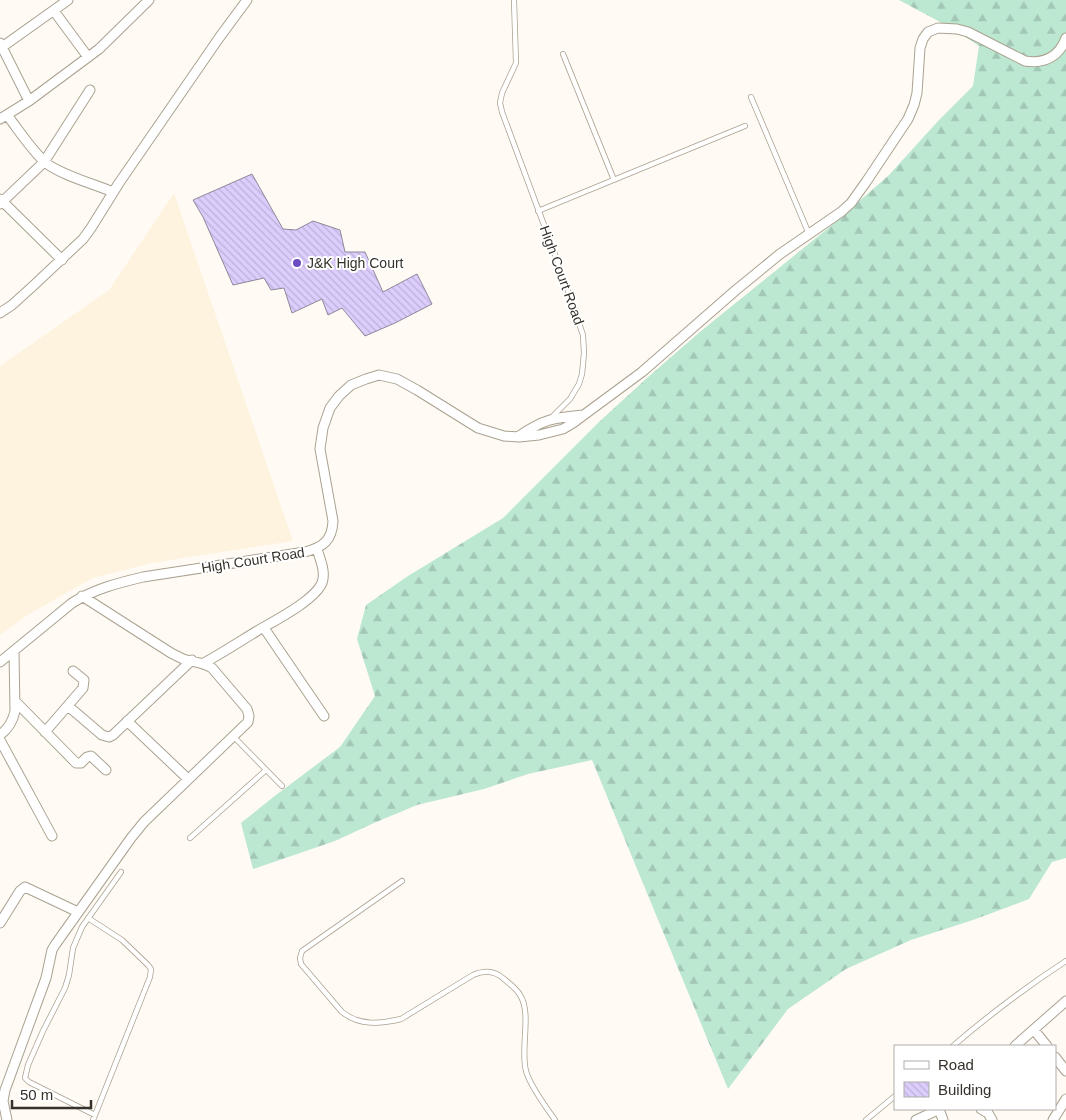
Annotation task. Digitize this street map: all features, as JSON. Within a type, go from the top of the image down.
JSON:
[{"type":"street","points":[[29,101],[1,45],[68,0]]},
{"type":"street","points":[[113,192],[61,172],[44,162],[3,117],[29,101],[88,57],[110,39],[148,0]]},
{"type":"street","points":[[0,313],[62,260],[83,239],[113,192],[247,0]]},
{"type":"street","points":[[54,11],[88,57]]},
{"type":"street","name":"High Court Road","points":[[0,662],[82,596],[118,583],[143,577],[317,549],[327,541],[332,532],[333,521],[320,449],[323,428],[330,408],[339,396],[351,385],[366,378],[379,375],[397,379],[478,428],[504,436],[540,435],[556,431],[574,423],[642,372],[780,254],[841,212],[851,202],[908,119],[917,93],[920,48],[928,32],[938,28],[957,29],[968,32],[1025,62],[1035,63],[1042,62],[1059,52],[1066,38]]},
{"type":"street","points":[[62,260],[1,202],[44,162],[90,90]]},
{"type":"street","points":[[519,437],[531,428],[550,419],[585,415]]},
{"type":"street","points":[[204,663],[264,628],[302,603],[320,587],[323,581],[323,570],[317,549]]},
{"type":"street","points":[[7,1120],[2,1089],[46,978],[52,950],[130,838],[144,822],[248,722],[249,716],[249,713],[212,668],[204,663],[184,659],[171,652],[82,596]]},
{"type":"street","points":[[264,628],[324,716]]},
{"type":"street","points":[[0,735],[13,719],[15,701],[14,651]]},
{"type":"street","points":[[68,706],[102,735],[109,737],[192,660]]},
{"type":"street","points":[[46,732],[84,685],[84,680],[73,671]]},
{"type":"street","points":[[15,701],[76,763],[81,763],[87,757],[92,756],[106,770]]},
{"type":"street","points":[[127,721],[188,779]]},
{"type":"street","points":[[0,740],[52,836]]},
{"type":"street","points":[[0,923],[20,890],[25,887],[78,912]]},
{"type":"street","points":[[1016,1045],[1066,1001]]},
{"type":"street","points":[[1034,1030],[1046,1045]]},
{"type":"street","points":[[1056,1058],[1066,1071]]},
{"type":"street","points":[[1055,1114],[1066,1099]]},
{"type":"street","points":[[916,1120],[937,1110]]},
{"type":"street","points":[[982,1110],[992,1120]]},
{"type":"lane","name":"High Court Road","points":[[514,0],[516,63],[502,93],[500,103],[583,335],[584,353],[579,384],[570,399],[550,419]]},
{"type":"lane","points":[[563,54],[614,180]]},
{"type":"lane","points":[[751,97],[808,234]]},
{"type":"lane","points":[[538,211],[745,126]]},
{"type":"lane","points":[[233,736],[282,786]]},
{"type":"lane","points":[[190,838],[266,770]]},
{"type":"lane","points":[[88,918],[122,940],[151,970],[150,977],[94,1118],[25,1078],[28,1065],[42,1030],[65,988],[75,941],[82,927],[88,918],[121,872]]},
{"type":"lane","points":[[402,881],[302,951],[301,964],[342,1012],[349,1018],[366,1023],[401,1020],[480,972],[494,972],[501,976],[519,993],[524,1001],[524,1062],[526,1071],[530,1081],[556,1120]]},
{"type":"lane","points":[[954,1045],[1020,992],[1066,961]]},
{"type":"lane","points":[[866,1120],[894,1097]]},
{"type":"shaded area","points":[[174,193],[293,541],[152,563],[93,578],[29,614],[0,635],[0,366],[109,290]]},
{"type":"green space","points":[[899,0],[1066,0],[1066,858],[1052,862],[1029,899],[911,940],[846,969],[788,1009],[728,1089],[592,760],[528,774],[484,789],[417,805],[335,841],[253,869],[241,823],[340,747],[375,696],[357,639],[366,605],[408,576],[503,518],[600,421],[647,378],[701,331],[832,225],[889,175],[973,86],[979,46],[953,29]]},
{"type":"building","name":"J&K High Court","points":[[252,174],[283,229],[296,230],[313,221],[340,230],[345,252],[365,252],[383,292],[417,274],[432,304],[365,336],[342,308],[328,315],[322,299],[292,313],[284,288],[271,290],[264,278],[233,285],[203,217],[193,200]]},
{"type":"place","name":"J&K High Court","points":[[297,263]]}]
